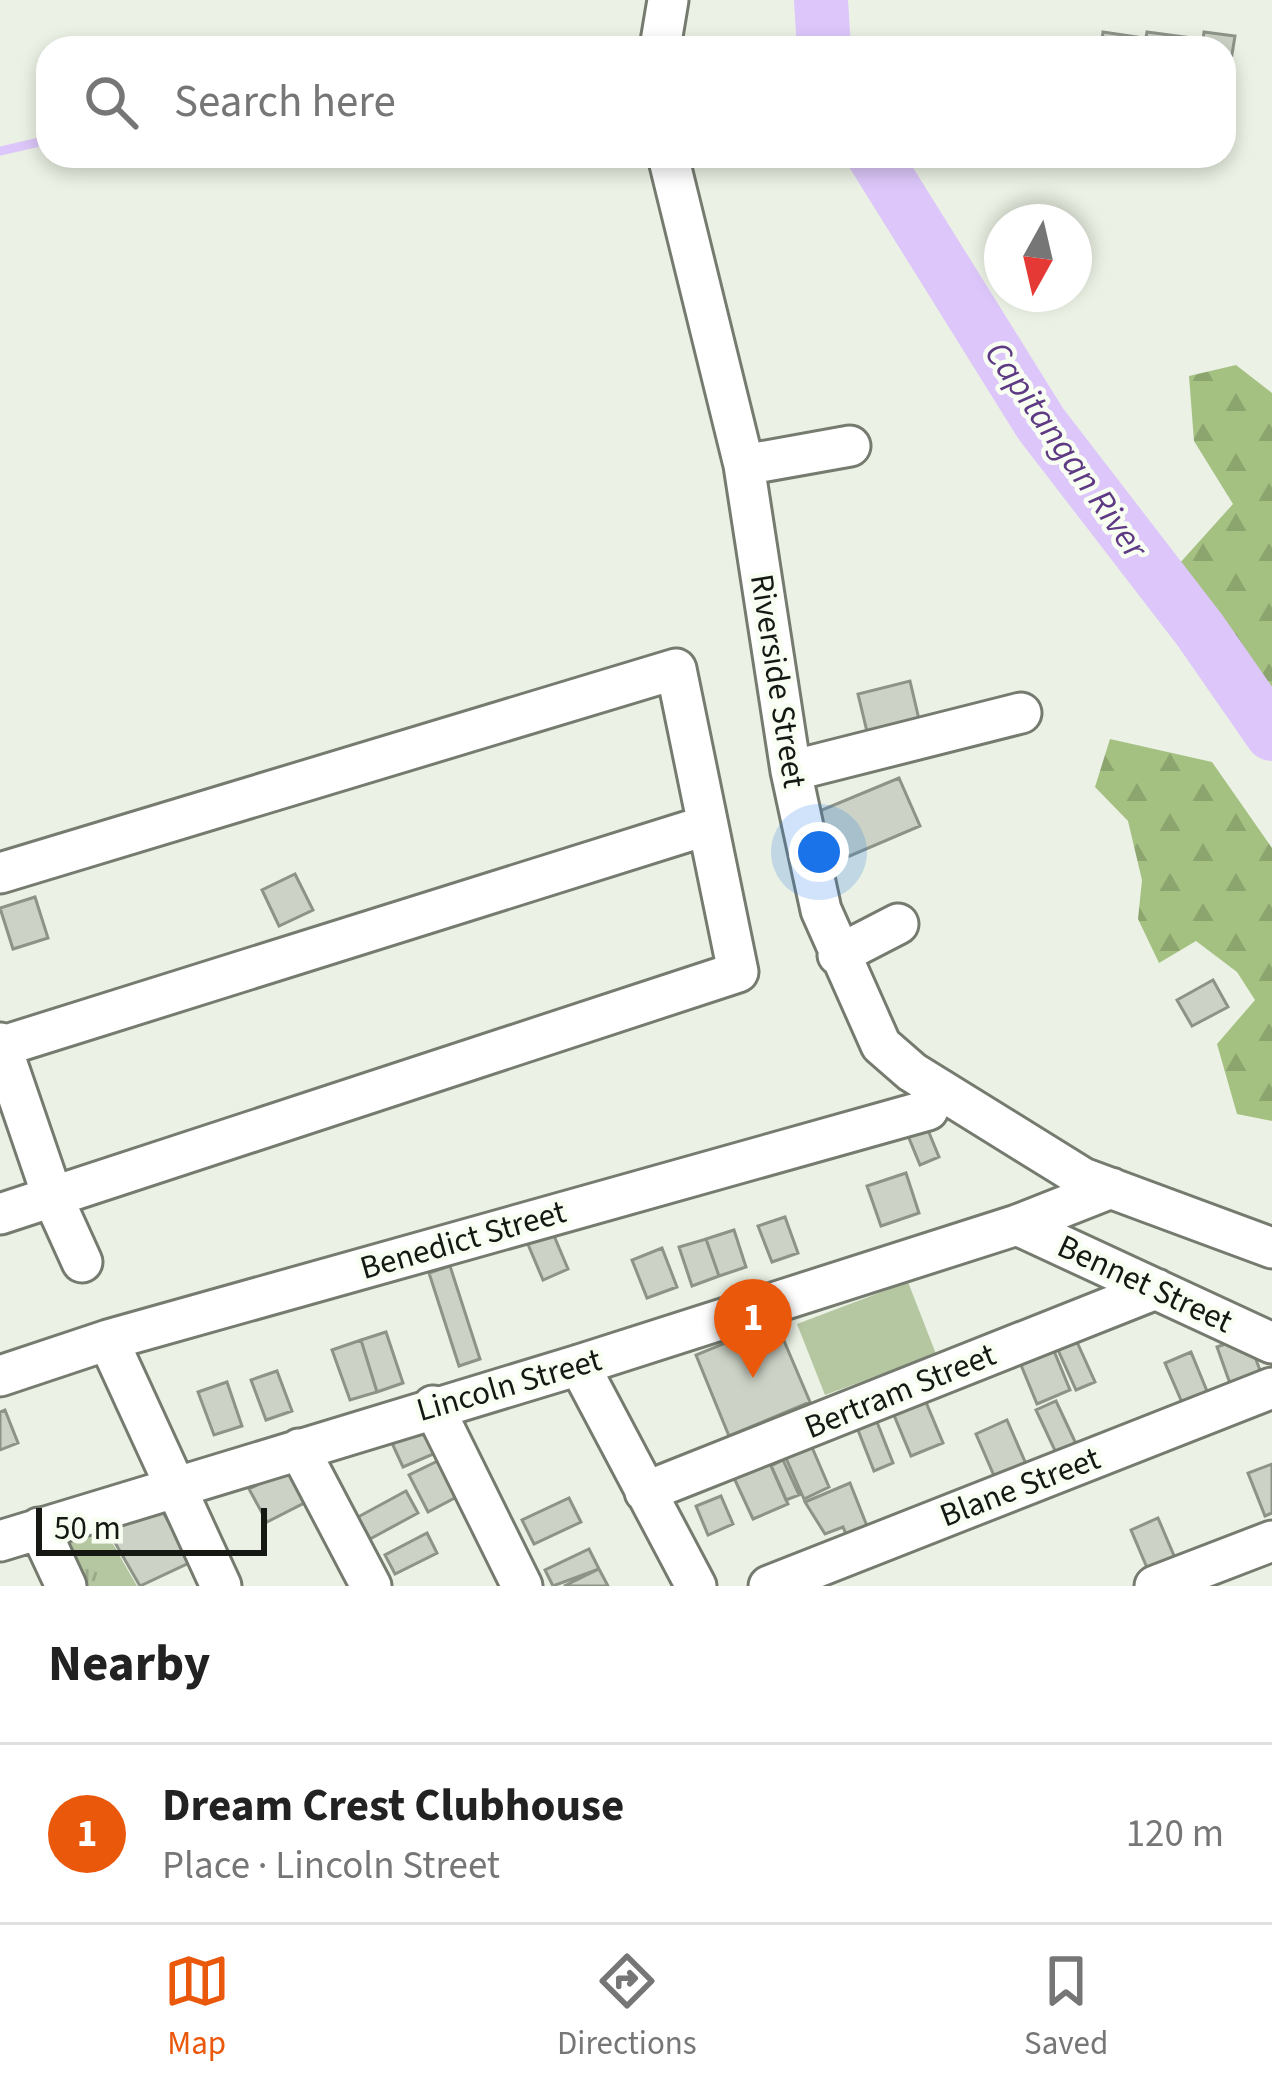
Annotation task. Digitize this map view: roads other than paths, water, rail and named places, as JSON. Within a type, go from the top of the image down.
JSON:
[{"type":"street","points":[[662,36],[668,0]]},
{"type":"street","name":"Riverside Street","points":[[671,168],[745,465],[791,771],[821,910],[881,1045],[912,1072],[1037,1152],[1111,1189],[1272,1248]]},
{"type":"street","points":[[745,465],[850,446]]},
{"type":"street","points":[[0,873],[676,670],[738,972],[0,1214]]},
{"type":"street","points":[[791,771],[1021,713]]},
{"type":"street","points":[[82,1262],[53,1198],[0,1046],[708,825]]},
{"type":"street","points":[[838,956],[898,924]]},
{"type":"street","name":"Benedict Street","points":[[0,1376],[108,1340],[928,1110]]},
{"type":"street","name":"Lincoln Street","points":[[0,1541],[580,1365],[1017,1225],[1111,1189]]},
{"type":"street","name":"Bennet Street","points":[[1017,1225],[1272,1343]]},
{"type":"street","name":"Bertram Street","points":[[645,1492],[1156,1289]]},
{"type":"street","points":[[108,1340],[172,1489],[221,1586]]},
{"type":"street","points":[[580,1365],[696,1586]]},
{"type":"street","name":"Blane Street","points":[[769,1586],[1272,1388]]},
{"type":"street","points":[[434,1406],[522,1586]]},
{"type":"street","points":[[299,1449],[371,1586]]},
{"type":"street","points":[[39,1528],[67,1586]]},
{"type":"street","points":[[1156,1586],[1230,1573],[1272,1541]]},
{"type":"waterway","name":"Capitangan River","points":[[821,0],[823,36]]},
{"type":"waterway","points":[[0,151],[36,143]]},
{"type":"waterway","name":"Capitangan River","points":[[881,168],[1041,424],[1199,629],[1272,734]]},
{"type":"place","name":"Dream Crest Clubhouse","points":[[753,1378]]}]
